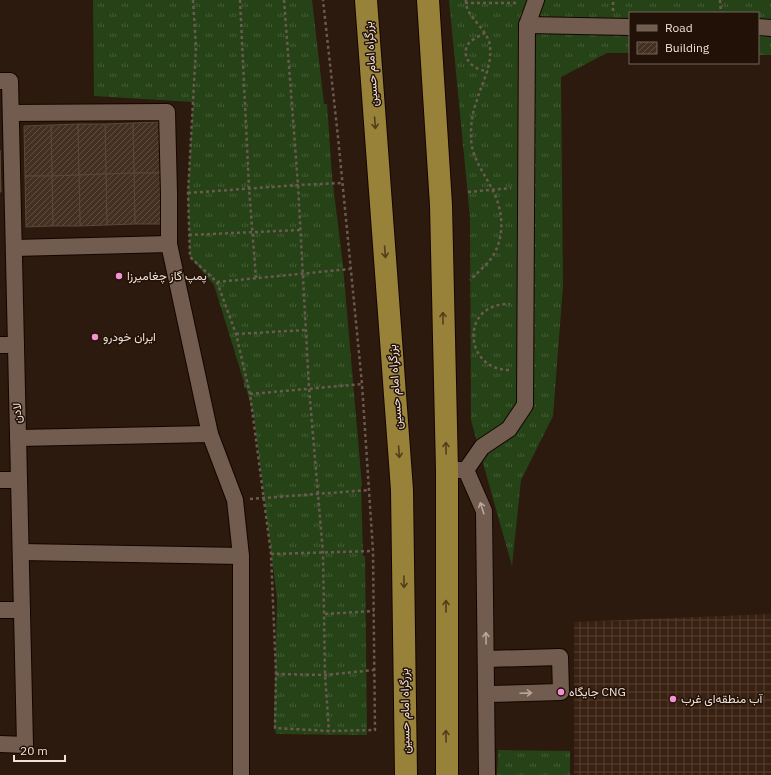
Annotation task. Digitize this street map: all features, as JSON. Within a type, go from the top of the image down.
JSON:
[{"type":"highway","name":"بزرگراه امام حسین","points":[[366,0],[402,490],[404,772]]},
{"type":"highway","points":[[428,0],[456,470],[447,775]]},
{"type":"street","points":[[487,775],[484,511],[456,470],[482,447],[509,430],[525,405],[527,25],[536,0]]},
{"type":"street","points":[[527,25],[629,27]]},
{"type":"street","points":[[759,27],[771,28]]},
{"type":"street","name":"لادن","points":[[0,744],[25,745],[14,248],[6,199],[11,113],[5,81]]},
{"type":"street","points":[[11,113],[167,112],[169,244],[210,434],[236,500],[241,556],[241,775]]},
{"type":"street","points":[[14,248],[169,244]]},
{"type":"street","points":[[0,345],[16,346]]},
{"type":"street","points":[[18,438],[210,434]]},
{"type":"street","points":[[0,480],[19,480]]},
{"type":"street","points":[[20,552],[241,556]]},
{"type":"street","points":[[0,610],[22,610]]},
{"type":"street","points":[[486,660],[560,657],[561,692],[486,694]]},
{"type":"path","points":[[193,0],[196,47],[188,193],[190,257],[218,282],[236,334],[250,394],[271,554],[276,674],[275,728],[329,731],[375,730],[373,551],[362,384],[323,0]]},
{"type":"path","points":[[240,0],[249,188],[256,278]]},
{"type":"path","points":[[284,0],[298,184],[309,388],[323,553],[325,675],[329,731]]},
{"type":"path","points":[[613,7],[614,0]]},
{"type":"path","points":[[720,0],[721,12]]},
{"type":"path","points":[[470,280],[483,268],[496,251],[502,228],[500,208],[493,190],[476,160],[471,135],[472,118],[475,106],[488,71],[490,46],[485,33],[467,8],[465,1],[512,3]]},
{"type":"path","points":[[485,33],[471,42],[468,46],[466,56],[473,67],[488,71]]},
{"type":"path","points":[[169,194],[298,184],[342,183]]},
{"type":"path","points":[[468,192],[526,188]]},
{"type":"path","points":[[189,235],[300,230]]},
{"type":"path","points":[[218,282],[350,269]]},
{"type":"path","points":[[525,304],[502,304],[490,307],[479,317],[474,326],[474,345],[480,357],[495,368],[504,370],[525,370]]},
{"type":"path","points":[[236,334],[306,330]]},
{"type":"path","points":[[250,394],[362,384]]},
{"type":"path","points":[[236,500],[369,490]]},
{"type":"path","points":[[271,554],[373,551]]},
{"type":"path","points":[[324,614],[374,611]]},
{"type":"path","points":[[276,674],[325,675],[374,670]]},
{"type":"shaded area","name":"آب منطقه‌ای غرب","points":[[771,614],[771,775],[574,775],[574,622]]},
{"type":"green space","points":[[93,0],[312,0],[324,104],[327,104],[332,176],[343,266],[362,486],[363,556],[365,556],[367,735],[276,734],[274,723],[277,599],[254,417],[214,285],[190,257],[188,193],[193,102],[94,96]]},
{"type":"green space","points":[[449,0],[771,0],[771,55],[759,55],[759,12],[629,12],[629,53],[607,53],[561,77],[563,286],[553,416],[521,480],[512,566],[471,420],[470,217]]},
{"type":"green space","points":[[498,750],[570,751],[570,775],[497,775]]},
{"type":"building","points":[[160,122],[161,173],[134,173],[133,123]]},
{"type":"building","points":[[133,123],[134,173],[106,174],[105,124]]},
{"type":"building","points":[[78,124],[79,175],[52,176],[51,125]]},
{"type":"building","points":[[78,124],[105,124],[106,174],[79,175]]},
{"type":"building","points":[[51,125],[52,176],[25,176],[24,126]]},
{"type":"building","points":[[0,150],[1,192],[0,192]]},
{"type":"building","points":[[134,173],[161,173],[162,224],[135,224]]},
{"type":"building","points":[[134,173],[135,224],[107,225],[106,174]]},
{"type":"building","points":[[106,174],[107,225],[80,226],[79,175]]},
{"type":"building","points":[[79,175],[80,226],[53,226],[52,176]]},
{"type":"building","points":[[25,176],[52,176],[53,226],[26,227]]},
{"type":"place","name":"پمپ گاز چغامیرزا","points":[[119,276]]},
{"type":"place","name":"ایران خودرو","points":[[95,337]]},
{"type":"place","name":"جایگاه CNG","points":[[561,692]]},
{"type":"place","name":"آب منطقه‌ای غرب","points":[[673,699]]}]
